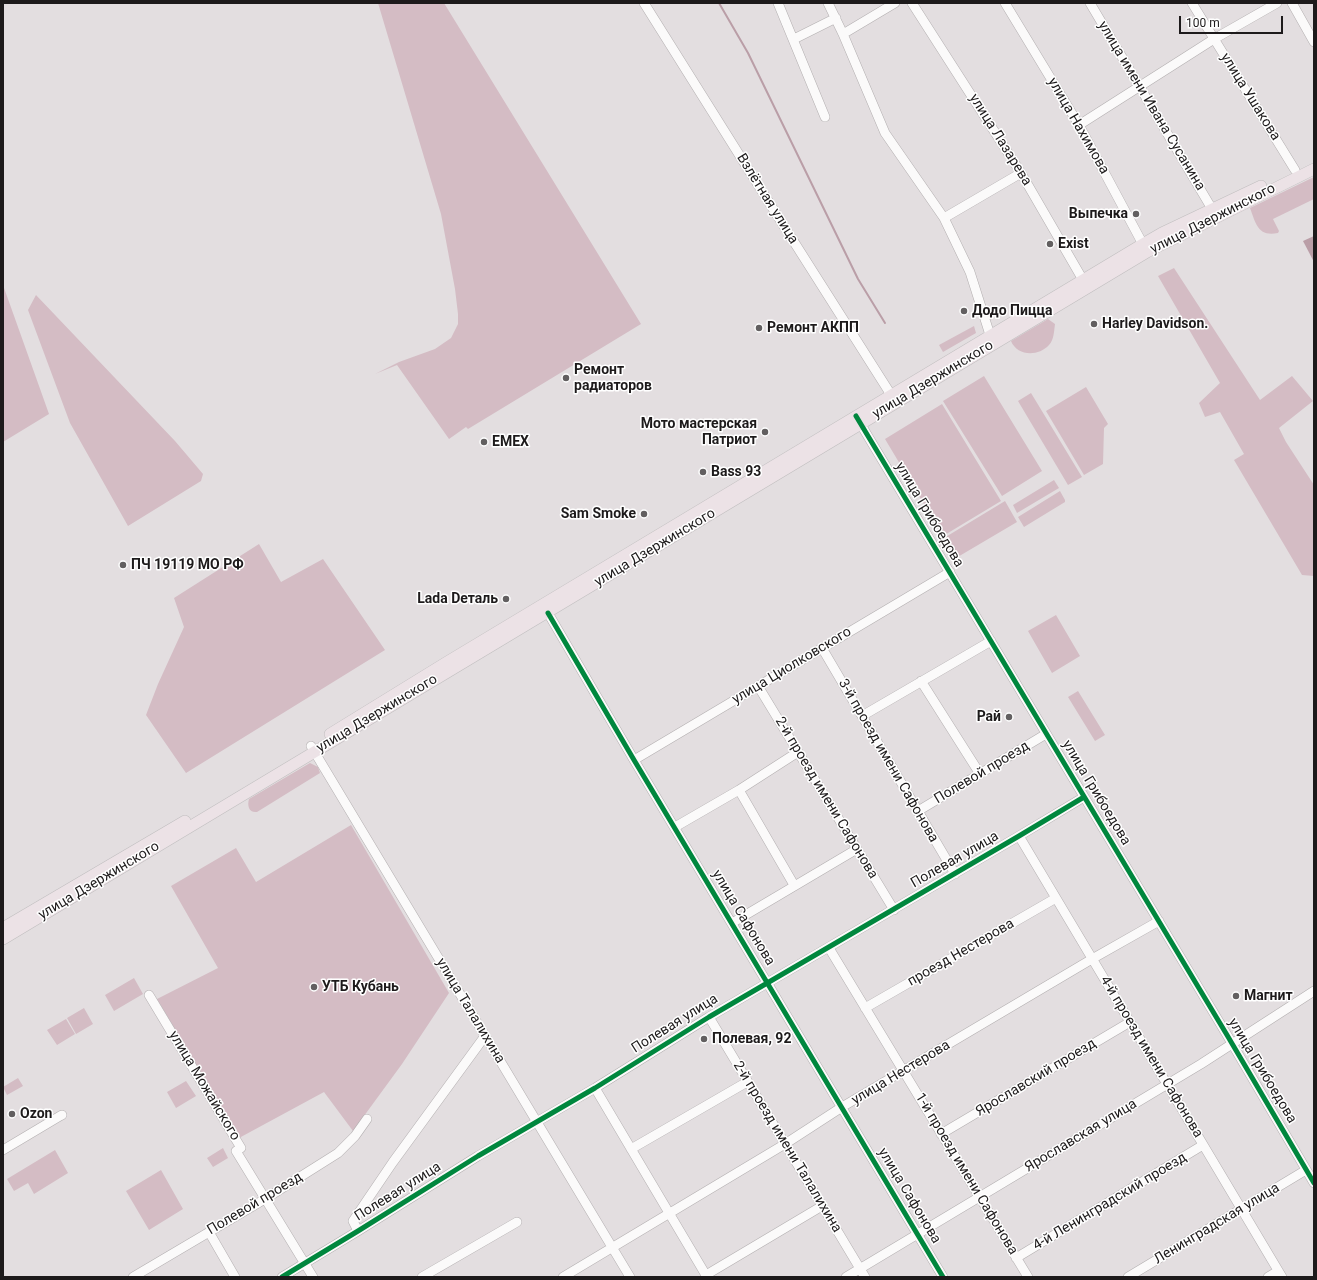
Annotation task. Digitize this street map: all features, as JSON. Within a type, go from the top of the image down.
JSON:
[{"type":"main road","name":"улица Дзержинского","points":[[3,939],[313,749],[447,662],[858,420],[1145,248],[1162,233],[1212,214],[1314,160]]},
{"type":"main road","name":"улица Дзержинского","points":[[1212,214],[1224,213],[1314,169]]},
{"type":"main road","name":"улица Дзержинского","points":[[3,928],[548,612],[858,420],[890,396],[990,335],[1083,280],[1145,248]]},
{"type":"street","name":"Взлётная улица","points":[[644,3],[888,390],[890,396]]},
{"type":"street","points":[[778,3],[825,117]]},
{"type":"street","points":[[828,3],[836,18],[885,133],[944,218],[970,272],[990,335]]},
{"type":"street","points":[[843,34],[895,3]]},
{"type":"street","name":"улица Лазарева","points":[[912,3],[1021,173],[1083,280]]},
{"type":"street","name":"улица Нахимова","points":[[1005,3],[1079,125],[1145,248]]},
{"type":"street","name":"улица имени Ивана Сусанина","points":[[1090,3],[1140,86],[1212,214]]},
{"type":"street","name":"улица Ушакова","points":[[1192,3],[1295,170]]},
{"type":"street","points":[[1079,125],[1214,40],[1277,3]]},
{"type":"street","points":[[1292,3],[1314,42]]},
{"type":"street","points":[[794,39],[836,18]]},
{"type":"street","points":[[944,218],[1021,173]]},
{"type":"street","name":"улица Грибоедова","points":[[858,420],[1159,921],[1314,1183]]},
{"type":"street","name":"улица Циолковского","points":[[634,760],[950,572]]},
{"type":"street","name":"улица Сафонова","points":[[548,612],[634,760],[943,1277]]},
{"type":"street","points":[[862,716],[991,641]]},
{"type":"street","name":"3-й проезд имени Сафонова","points":[[822,648],[955,874]]},
{"type":"street","points":[[921,681],[980,774]]},
{"type":"street","name":"2-й проезд имени Сафонова","points":[[758,686],[894,910]]},
{"type":"street","name":"Полевой проезд","points":[[918,811],[1046,734]]},
{"type":"street","name":"улица Талалихина","points":[[313,749],[630,1277]]},
{"type":"street","points":[[675,827],[739,790],[798,752]]},
{"type":"street","points":[[739,790],[794,885]]},
{"type":"street","name":"Полевая улица","points":[[282,1277],[478,1156],[594,1088],[709,1017],[894,910],[1084,797]]},
{"type":"street","name":"4-й проезд имени Сафонова","points":[[1019,836],[1280,1274]]},
{"type":"street","points":[[732,922],[856,848]]},
{"type":"street","name":"проезд Нестерова","points":[[866,1008],[1056,898]]},
{"type":"street","name":"улица Нестерова","points":[[563,1277],[785,1144],[842,1108],[1092,959],[1159,921]]},
{"type":"street","name":"1-й проезд имени Сафонова","points":[[829,948],[1028,1277]]},
{"type":"street","name":"Ярославская улица","points":[[846,1277],[862,1273],[918,1234],[1167,1084],[1314,991]]},
{"type":"street","name":"улица Можайского","points":[[149,995],[241,1148],[236,1151],[313,1277]]},
{"type":"street","name":"2-й проезд имени Талалихина","points":[[709,1017],[862,1273]]},
{"type":"street","name":"Ярославский проезд","points":[[942,1134],[1130,1022]]},
{"type":"street","name":"Полевая улица","points":[[358,1231],[353,1221],[393,1162],[485,1036]]},
{"type":"street","points":[[631,1149],[747,1082]]},
{"type":"street","points":[[594,1088],[706,1276],[822,1206]]},
{"type":"street","points":[[3,1150],[62,1115]]},
{"type":"street","name":"Полевой проезд","points":[[133,1277],[265,1199],[338,1153],[355,1136],[367,1119]]},
{"type":"street","name":"4-й Ленинградский проезд","points":[[1016,1258],[1203,1145]]},
{"type":"street","name":"Ленинградская улица","points":[[1128,1277],[1242,1210],[1306,1170]]},
{"type":"street","points":[[422,1277],[517,1222]]},
{"type":"street","points":[[209,1232],[235,1277]]},
{"type":"street","points":[[1268,1277],[1280,1274]]},
{"type":"shaded area","points":[[378,3],[444,3],[641,324],[468,429],[466,427],[449,439],[397,365],[375,374],[399,362],[435,349],[451,338],[458,324],[455,289],[441,214]]},
{"type":"shaded area","points":[[1314,177],[1314,199],[1273,219],[1279,231],[1278,233],[1266,233],[1259,228],[1250,208]]},
{"type":"shaded area","points":[[1314,236],[1314,262],[1303,241]]},
{"type":"shaded area","points":[[1174,268],[1260,400],[1292,376],[1313,401],[1279,428],[1286,442],[1314,485],[1314,576],[1302,575],[1234,460],[1244,454],[1220,412],[1205,417],[1199,403],[1220,383],[1158,276]]},
{"type":"shaded area","points":[[3,285],[49,414],[3,442]]},
{"type":"shaded area","points":[[36,295],[175,441],[203,474],[201,481],[128,526],[70,423],[28,310]]},
{"type":"shaded area","points":[[1048,319],[1055,324],[1054,335],[1052,341],[1044,349],[1039,352],[1028,353],[1018,350],[1014,346],[1011,341]]},
{"type":"shaded area","points":[[974,326],[976,333],[943,352],[939,345]]},
{"type":"shaded area","points":[[984,376],[1042,471],[1002,496],[943,401]]},
{"type":"shaded area","points":[[1086,387],[1108,424],[1104,428],[1103,464],[1084,475],[1046,411]]},
{"type":"shaded area","points":[[1031,393],[1082,477],[1068,485],[1018,401]]},
{"type":"shaded area","points":[[942,404],[1001,501],[943,536],[885,439]]},
{"type":"shaded area","points":[[1054,480],[1059,488],[1017,513],[1013,505]]},
{"type":"shaded area","points":[[1060,491],[1065,502],[1024,527],[1018,517]]},
{"type":"shaded area","points":[[1005,501],[1017,522],[956,558],[944,538]]},
{"type":"shaded area","points":[[259,544],[281,582],[323,559],[385,650],[186,773],[146,715],[158,684],[184,627],[174,598]]},
{"type":"shaded area","points":[[1056,615],[1080,656],[1052,673],[1028,631]]},
{"type":"shaded area","points":[[1078,691],[1105,735],[1095,741],[1068,697]]},
{"type":"shaded area","points":[[310,763],[318,767],[320,773],[257,812],[250,810],[248,804],[249,799]]},
{"type":"shaded area","name":"УТБ Кубань","points":[[351,825],[449,993],[402,1064],[353,1131],[324,1092],[239,1138],[157,999],[218,968],[171,886],[236,848],[256,882]]},
{"type":"shaded area","points":[[134,978],[143,994],[114,1011],[105,995]]},
{"type":"shaded area","points":[[84,1008],[93,1024],[76,1034],[67,1018]]},
{"type":"shaded area","points":[[66,1019],[75,1034],[57,1045],[47,1030]]},
{"type":"shaded area","points":[[18,1078],[23,1086],[7,1095],[3,1087]]},
{"type":"shaded area","points":[[186,1081],[196,1096],[176,1108],[167,1092]]},
{"type":"shaded area","points":[[223,1148],[228,1158],[213,1167],[207,1158]]},
{"type":"shaded area","points":[[55,1150],[68,1173],[34,1194],[28,1183],[14,1191],[7,1179]]},
{"type":"shaded area","points":[[161,1170],[183,1209],[149,1230],[126,1191]]},
{"type":"waterway","points":[[719,3],[748,53],[858,279],[885,323]]},
{"type":"cycle path","points":[[856,416],[1314,1183]]},
{"type":"cycle path","points":[[548,613],[634,760],[943,1277]]},
{"type":"cycle path","points":[[282,1277],[478,1156],[595,1088],[709,1017],[1084,797]]},
{"type":"place","name":"Выпечка","points":[[1136,214]]},
{"type":"place","name":"Exist","points":[[1050,244]]},
{"type":"place","name":"Додо Пицца","points":[[964,311]]},
{"type":"place","name":"Harley Davidson.","points":[[1094,324]]},
{"type":"place","name":"Ремонт АКПП","points":[[759,328]]},
{"type":"place","name":"Ремонт радиаторов","points":[[566,378]]},
{"type":"place","name":"Мото мастерская Патриот","points":[[765,432]]},
{"type":"place","name":"EMEX","points":[[484,442]]},
{"type":"place","name":"Bass 93","points":[[703,472]]},
{"type":"place","name":"Sam Smoke","points":[[644,514]]},
{"type":"place","name":"ПЧ 19119 МО РФ","points":[[123,565]]},
{"type":"place","name":"Lada Dеталь","points":[[506,599]]},
{"type":"place","name":"Рай","points":[[1009,717]]},
{"type":"place","name":"УТБ Кубань","points":[[314,987]]},
{"type":"place","name":"Магнит","points":[[1236,996]]},
{"type":"place","name":"Полевая, 92","points":[[704,1039]]},
{"type":"place","name":"Ozon","points":[[12,1114]]}]
